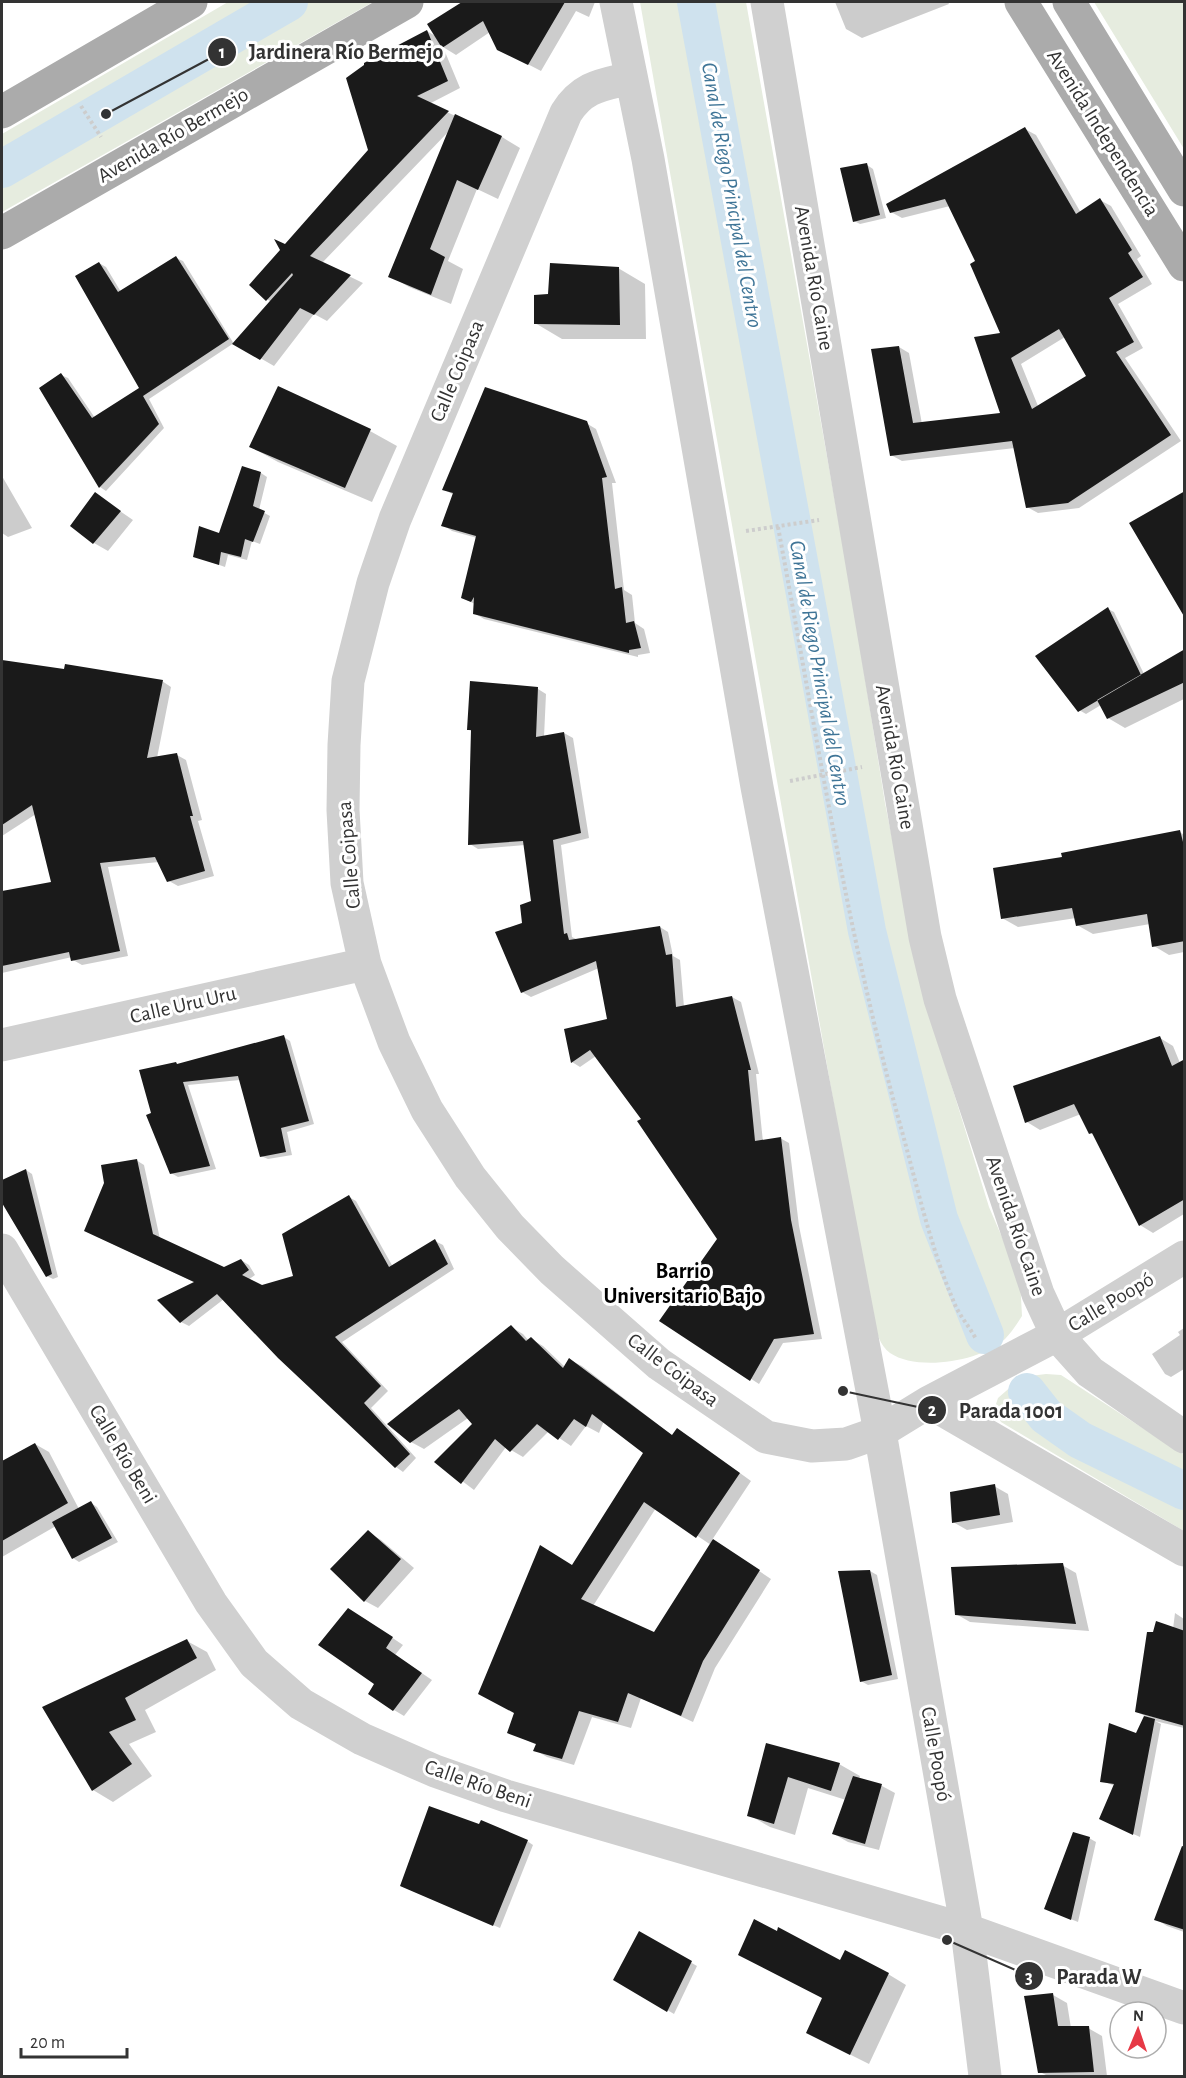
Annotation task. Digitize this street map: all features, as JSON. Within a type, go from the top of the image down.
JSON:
[{"type":"main road","points":[[2,112],[191,2]]},
{"type":"main road","name":"Avenida Río Bermejo","points":[[2,233],[407,2]]},
{"type":"main road","name":"Avenida Independencia","points":[[1021,2],[1185,265]]},
{"type":"main road","name":"Avenida Independencia","points":[[1069,2],[1185,190]]},
{"type":"street","points":[[616,2],[632,78]]},
{"type":"street","name":"Avenida Río Caine","points":[[767,2],[926,937],[940,999],[1038,1294],[1057,1335],[1090,1372],[1185,1437]]},
{"type":"street","name":"Calle Coipasa","points":[[632,78],[591,88],[573,101],[566,113],[395,519],[373,583],[348,681],[343,810],[347,883],[365,964],[394,1042],[427,1110],[470,1177],[510,1227],[552,1270],[659,1364],[766,1437],[812,1446],[846,1444],[880,1432]]},
{"type":"street","name":"Calle Poopó","points":[[632,78],[760,799],[867,1376],[880,1432],[967,1930],[985,2076]]},
{"type":"street","name":"Calle Uru Uru","points":[[2,1045],[365,964]]},
{"type":"street","name":"Calle Río Beni","points":[[2,1250],[211,1604],[254,1663],[301,1704],[363,1739],[435,1771],[506,1796],[967,1930],[1185,2008]]},
{"type":"street","name":"Calle Poopó","points":[[880,1432],[929,1402],[1057,1335],[1185,1257]]},
{"type":"street","points":[[929,1402],[1185,1550]]},
{"type":"path","points":[[81,107],[102,138]]},
{"type":"path","points":[[744,531],[818,520]]},
{"type":"path","points":[[781,526],[826,774],[839,863],[854,937],[893,1099],[935,1250],[953,1302],[981,1347]]},
{"type":"path","points":[[787,782],[859,768]]},
{"type":"shaded area","points":[[228,2],[373,2],[2,212],[2,134]]},
{"type":"shaded area","points":[[640,2],[746,2],[851,591],[885,803],[923,993],[989,1207],[1020,1279],[1022,1316],[1016,1325],[995,1347],[966,1358],[933,1363],[902,1359],[884,1347],[872,1321]]},
{"type":"shaded area","points":[[1094,2],[1184,2],[1184,149]]},
{"type":"shaded area","points":[[1061,1375],[1184,1455],[1184,1531],[1001,1422],[994,1410],[998,1398],[1022,1377]]},
{"type":"building","points":[[462,2],[565,2],[528,65],[497,50],[483,21],[442,48],[427,24]]},
{"type":"building","points":[[427,30],[448,81],[417,96],[449,111],[310,256],[351,275],[314,315],[300,308],[260,360],[232,344],[293,275],[292,273],[266,301],[249,285],[280,250],[274,239],[285,244],[368,150],[346,78],[364,63]]},
{"type":"building","points":[[455,114],[502,136],[478,190],[457,180],[430,249],[445,257],[431,295],[388,277]]},
{"type":"building","points":[[1025,127],[1076,214],[1100,198],[1132,250],[1128,253],[1143,277],[1109,298],[1134,342],[1116,352],[1171,435],[1068,503],[1026,508],[1012,441],[890,456],[871,349],[899,346],[913,423],[1000,413],[974,337],[1000,333],[970,264],[975,261],[945,199],[890,213],[886,204]],"holes":[[[1059,329],[1086,376],[1032,409],[1011,358]]]},
{"type":"building","points":[[867,163],[880,215],[853,222],[840,168]]},
{"type":"building","points":[[176,256],[229,339],[143,396],[159,424],[99,488],[39,388],[61,373],[92,418],[139,388],[75,276],[99,262],[118,292]]},
{"type":"building","points":[[550,263],[619,267],[620,325],[534,324],[534,295],[548,294]]},
{"type":"building","points":[[278,386],[371,429],[345,488],[249,447]]},
{"type":"building","points":[[485,387],[587,421],[607,477],[602,478],[615,589],[622,587],[626,623],[634,621],[641,648],[629,650],[629,653],[473,614],[474,597],[471,602],[461,598],[476,536],[441,526],[453,493],[442,490]]},
{"type":"building","points":[[242,466],[261,472],[253,506],[265,511],[253,542],[245,539],[241,557],[221,552],[219,565],[193,557],[199,526],[219,533]]},
{"type":"building","points":[[1185,491],[1185,618],[1129,523]]},
{"type":"building","points":[[95,492],[121,511],[93,544],[70,526]]},
{"type":"building","points":[[1108,607],[1141,675],[1078,712],[1035,656]]},
{"type":"building","points":[[1185,649],[1185,682],[1107,719],[1097,700]]},
{"type":"building","points":[[2,660],[64,669],[65,664],[163,680],[147,758],[177,753],[193,816],[190,816],[205,871],[167,882],[155,857],[100,863],[120,951],[71,961],[69,952],[2,966],[2,891],[51,882],[32,805],[2,825]]},
{"type":"building","points":[[470,681],[538,687],[536,737],[564,732],[581,833],[553,840],[564,934],[567,933],[569,940],[660,926],[666,955],[672,954],[676,1007],[732,996],[751,1070],[748,1070],[755,1141],[781,1137],[791,1220],[814,1334],[774,1339],[750,1381],[659,1321],[717,1239],[637,1121],[641,1119],[590,1050],[571,1063],[564,1029],[607,1019],[596,961],[521,993],[495,932],[522,923],[520,905],[531,901],[523,841],[468,845],[471,730],[467,730]]},
{"type":"building","points":[[1180,830],[1185,850],[1185,941],[1152,947],[1147,914],[1076,926],[1072,908],[1001,919],[993,868],[1062,857],[1061,853]]},
{"type":"building","points":[[284,1035],[309,1121],[281,1128],[286,1152],[260,1157],[238,1076],[183,1082],[210,1166],[170,1174],[146,1115],[151,1113],[139,1070],[176,1062],[177,1064]]},
{"type":"building","points":[[1160,1036],[1172,1066],[1185,1059],[1185,1199],[1139,1226],[1092,1133],[1089,1134],[1074,1104],[1025,1123],[1013,1086]]},
{"type":"building","points":[[137,1159],[153,1234],[224,1267],[241,1259],[249,1270],[242,1275],[262,1285],[293,1276],[282,1234],[349,1195],[389,1267],[435,1239],[448,1264],[335,1337],[381,1386],[364,1403],[410,1454],[395,1468],[278,1358],[217,1294],[180,1323],[157,1300],[194,1282],[84,1231],[104,1183],[101,1165]]},
{"type":"building","points":[[26,1169],[52,1274],[46,1277],[2,1203],[2,1180]]},
{"type":"building","points":[[511,1325],[526,1341],[531,1337],[563,1368],[569,1358],[672,1435],[677,1428],[740,1473],[696,1538],[644,1502],[581,1599],[654,1632],[713,1539],[760,1570],[703,1661],[681,1716],[628,1693],[618,1722],[579,1711],[562,1759],[533,1751],[536,1744],[507,1733],[514,1713],[478,1694],[540,1545],[572,1565],[643,1453],[592,1414],[586,1427],[574,1419],[558,1440],[537,1424],[510,1452],[495,1439],[461,1484],[434,1462],[472,1424],[459,1409],[410,1443],[387,1424]]},
{"type":"building","points":[[35,1443],[68,1503],[2,1541],[2,1461]]},
{"type":"building","points":[[995,1484],[1000,1515],[952,1523],[950,1492]]},
{"type":"building","points":[[91,1501],[112,1538],[72,1559],[52,1522]]},
{"type":"building","points":[[368,1530],[401,1559],[364,1602],[330,1569]]},
{"type":"building","points":[[1063,1563],[1076,1624],[955,1615],[951,1567]]},
{"type":"building","points":[[870,1570],[892,1675],[860,1682],[838,1571]]},
{"type":"building","points":[[348,1608],[393,1637],[386,1648],[422,1673],[393,1711],[368,1694],[374,1684],[318,1645]]},
{"type":"building","points":[[1156,1621],[1185,1631],[1185,1726],[1135,1712],[1147,1632],[1153,1632]]},
{"type":"building","points":[[187,1639],[197,1658],[125,1698],[136,1720],[109,1732],[132,1764],[92,1791],[42,1707]]},
{"type":"building","points":[[1144,1716],[1155,1719],[1133,1835],[1099,1819],[1114,1784],[1100,1782],[1109,1723],[1136,1733]]},
{"type":"building","points":[[766,1743],[840,1763],[831,1791],[788,1777],[774,1824],[747,1816]]},
{"type":"building","points":[[853,1776],[882,1784],[865,1844],[832,1834]]},
{"type":"building","points":[[429,1806],[479,1824],[481,1820],[528,1840],[493,1926],[400,1886]]},
{"type":"building","points":[[1073,1832],[1090,1837],[1071,1920],[1044,1909]]},
{"type":"building","points":[[1182,1846],[1185,1847],[1185,1930],[1154,1920]]},
{"type":"building","points":[[754,1919],[777,1931],[778,1927],[840,1960],[845,1950],[889,1973],[850,2055],[806,2033],[822,1998],[738,1955]]},
{"type":"building","points":[[639,1931],[692,1961],[667,2012],[613,1980]]},
{"type":"building","points":[[1053,1993],[1058,2026],[1089,2026],[1094,2072],[1038,2073],[1024,1996]]},
{"type":"waterway","name":"Canal de Riego Principal del Centro","points":[[2,169],[289,2]]},
{"type":"waterway","name":"Canal de Riego Principal del Centro","points":[[696,2],[867,931],[939,1219],[985,1335]]},
{"type":"waterway","name":"Canal de Riego Principal del Centro","points":[[1027,1392],[1046,1416],[1080,1440],[1184,1491]]},
{"type":"place","name":"Jardinera Río Bermejo","points":[[106,114]]},
{"type":"place","name":"Parada 1001","points":[[843,1391]]},
{"type":"place","name":"Parada W","points":[[947,1940]]},
{"type":"district","name":"Barrio Universitario Bajo","points":[[683,1284]]}]
